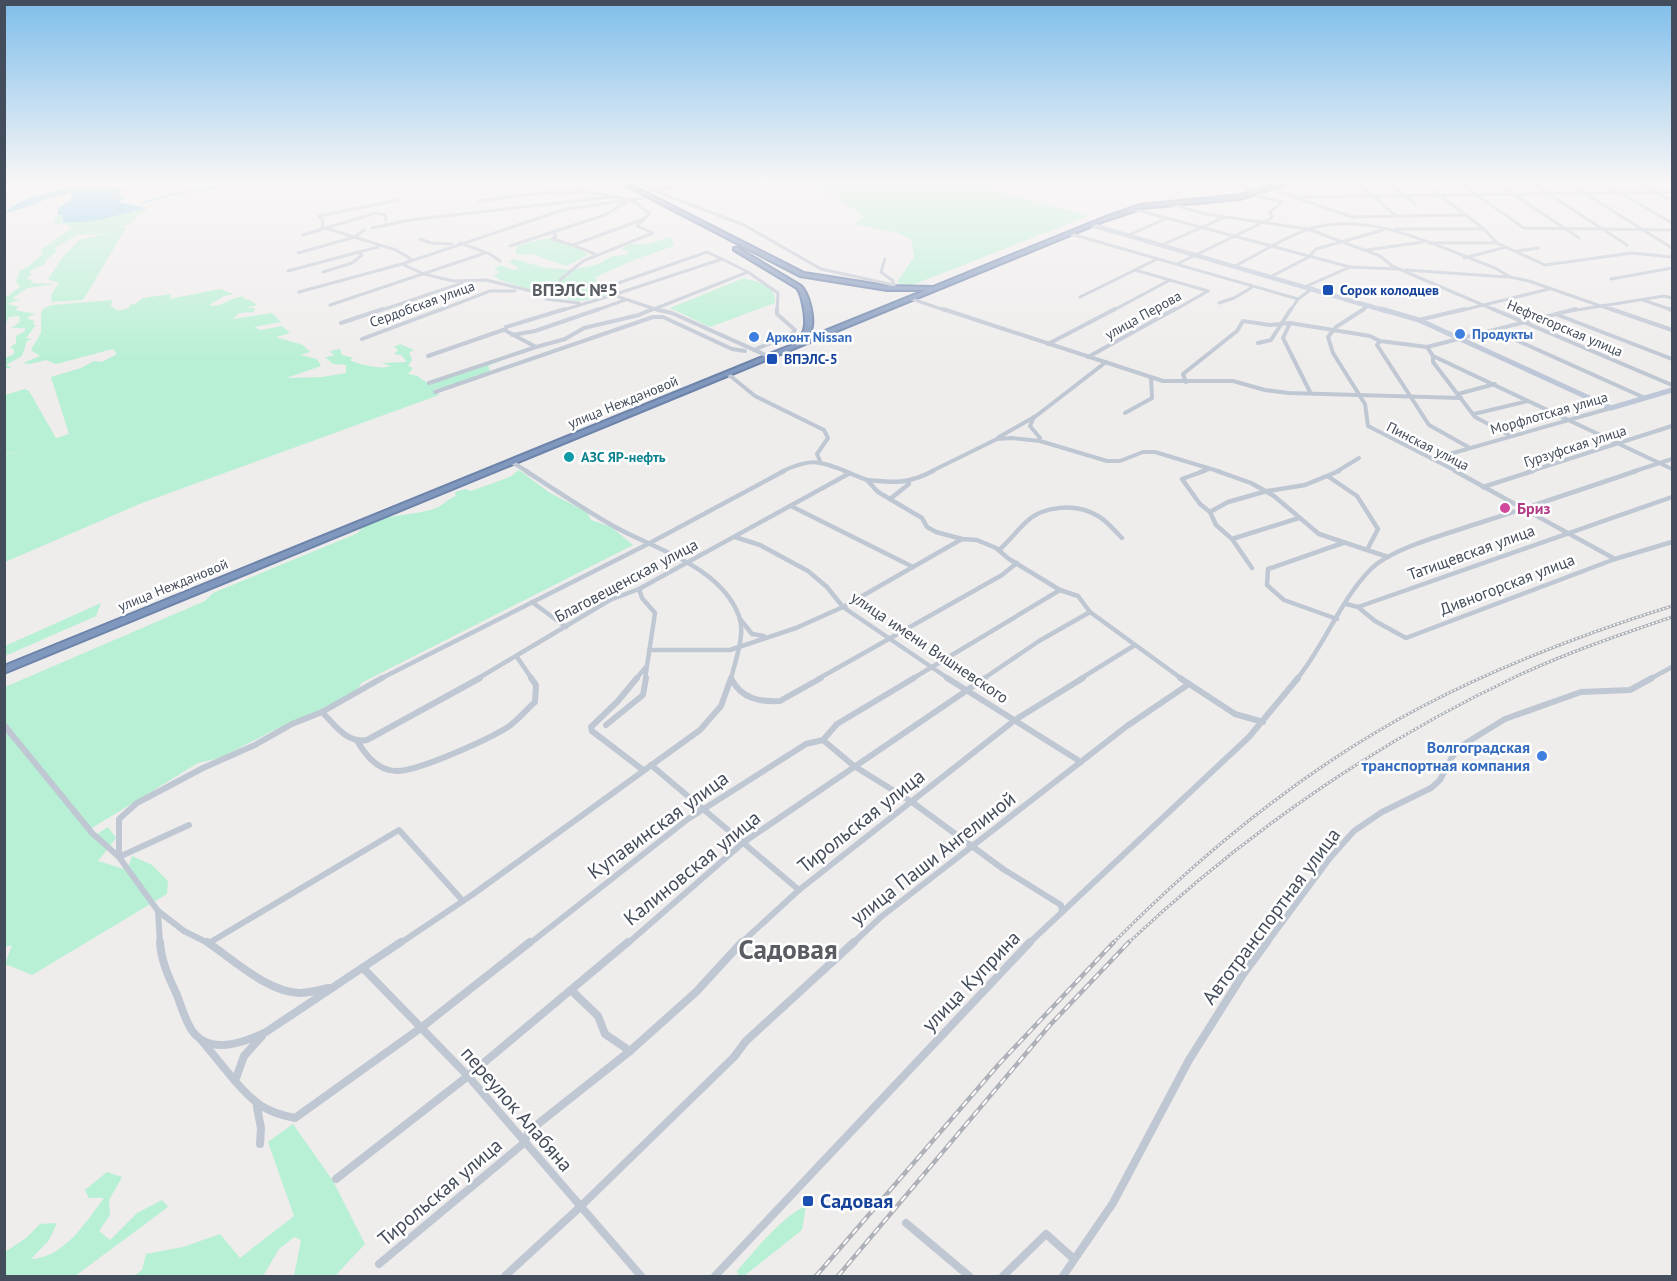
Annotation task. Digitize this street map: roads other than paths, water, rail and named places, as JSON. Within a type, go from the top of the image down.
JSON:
[{"type":"highway","points":[[725,243],[791,280],[804,293],[808,330],[804,339],[793,347]]},
{"type":"highway","points":[[737,243],[789,270],[807,276]]},
{"type":"highway","name":"улица Неждановой","points":[[4,670],[1049,243]]},
{"type":"highway","points":[[778,272],[795,275],[789,270]]},
{"type":"highway","points":[[791,280],[797,276],[807,276],[912,290],[921,292],[921,296]]},
{"type":"highway","points":[[912,290],[946,285]]},
{"type":"highway","points":[[808,330],[812,334],[821,335]]},
{"type":"street","points":[[298,253],[334,243]]},
{"type":"street","points":[[371,243],[385,245],[407,255],[411,259],[404,265],[406,267],[424,274],[466,282]]},
{"type":"street","points":[[429,243],[458,244],[490,254],[500,261]]},
{"type":"street","points":[[299,292],[407,262],[462,243]]},
{"type":"street","points":[[510,246],[520,243]]},
{"type":"street","points":[[568,243],[595,254]]},
{"type":"street","points":[[546,299],[574,266],[595,254],[626,243]]},
{"type":"street","points":[[775,243],[821,269],[893,287],[893,281],[881,272],[885,259]]},
{"type":"street","points":[[1102,243],[1298,299]]},
{"type":"street","points":[[1155,243],[1419,320],[1611,408]]},
{"type":"street","points":[[1162,245],[1167,243]]},
{"type":"street","points":[[1177,264],[1222,243]]},
{"type":"street","points":[[1262,243],[1350,267],[1510,277],[1529,281],[1672,330]]},
{"type":"street","points":[[1236,266],[1280,243]]},
{"type":"street","points":[[1272,276],[1309,256],[1316,249],[1342,243]]},
{"type":"street","name":"Нефтегорская улица","points":[[1342,243],[1380,256],[1392,266],[1672,385]]},
{"type":"street","points":[[1424,243],[1495,268],[1510,277]]},
{"type":"street","points":[[1365,251],[1424,243],[1497,243],[1545,265],[1632,253],[1672,258]]},
{"type":"street","points":[[288,271],[385,245]]},
{"type":"street","points":[[1464,258],[1506,247]]},
{"type":"street","points":[[1515,251],[1538,248]]},
{"type":"street","points":[[323,272],[352,263],[362,255],[357,252]]},
{"type":"street","points":[[754,350],[793,333],[795,330],[777,314],[778,293],[747,272],[748,270],[724,258],[707,252],[604,288],[613,295],[672,313],[754,350],[770,357]]},
{"type":"street","points":[[330,305],[485,253]]},
{"type":"street","points":[[407,255],[431,254]]},
{"type":"street","points":[[428,356],[506,329],[511,325],[613,295],[724,258]]},
{"type":"street","points":[[1080,297],[1158,259]]},
{"type":"street","points":[[1307,286],[1350,267]]},
{"type":"street","points":[[1611,279],[1672,268]]},
{"type":"street","points":[[1135,270],[1170,280]]},
{"type":"street","points":[[429,383],[565,339],[584,328],[639,315],[747,272]]},
{"type":"street","points":[[340,323],[466,282],[486,280],[539,293],[547,297],[546,299]]},
{"type":"street","points":[[1048,344],[1170,280]]},
{"type":"street","name":"улица Перова","points":[[1088,357],[1208,291],[1170,280]]},
{"type":"street","points":[[1220,303],[1246,293],[1251,288],[1250,285]]},
{"type":"street","points":[[1258,343],[1271,340],[1298,299],[1313,288]]},
{"type":"street","points":[[1419,320],[1550,289]]},
{"type":"street","name":"Сердобская улица","points":[[362,339],[490,291],[507,290],[546,299]]},
{"type":"street","points":[[1186,382],[1183,374],[1237,331],[1243,321],[1270,325],[1283,322],[1370,336],[1380,341],[1427,347],[1602,305],[1664,296],[1672,298]]},
{"type":"street","points":[[546,299],[580,303]]},
{"type":"street","points":[[512,335],[535,331],[627,299]]},
{"type":"street","points":[[912,299],[1151,377],[1186,382],[1233,381],[1265,390],[1358,395],[1460,396],[1495,384]]},
{"type":"street","points":[[1640,299],[1672,310]]},
{"type":"street","points":[[1333,331],[1370,305]]},
{"type":"street","points":[[1558,315],[1672,359]]},
{"type":"street","points":[[435,392],[653,317],[663,317],[732,349],[745,351]]},
{"type":"street","points":[[1290,323],[1283,338],[1310,392]]},
{"type":"street","points":[[506,329],[512,335],[536,347]]},
{"type":"street","name":"Пинская улица","points":[[1333,331],[1328,337],[1333,353],[1365,404],[1368,426],[1526,508],[1615,559]]},
{"type":"street","points":[[1495,331],[1645,398]]},
{"type":"street","points":[[1380,341],[1377,345],[1408,396],[1429,425],[1470,448]]},
{"type":"street","points":[[1427,347],[1433,356],[1672,469]]},
{"type":"street","points":[[1433,356],[1433,362],[1478,421],[1511,436]]},
{"type":"street","points":[[890,498],[913,482],[997,439],[1036,416],[1106,362]]},
{"type":"street","points":[[728,374],[755,396],[824,430],[828,438],[817,454],[820,461]]},
{"type":"street","points":[[1125,413],[1152,398],[1151,377]]},
{"type":"street","name":"Морфлотская улица","points":[[1432,459],[1672,390]]},
{"type":"street","points":[[1474,414],[1528,401]]},
{"type":"street","points":[[1036,416],[1030,426],[1044,441]]},
{"type":"street","name":"Гурзуфская улица","points":[[1483,487],[1672,426]]},
{"type":"street","points":[[997,439],[1016,437],[1044,441],[1107,461],[1126,460],[1148,451],[1211,468],[1266,491],[1284,503],[1317,534],[1368,548],[1388,557]]},
{"type":"street","points":[[1210,512],[1228,502],[1329,477],[1359,458]]},
{"type":"street","name":"улица Куприна","points":[[715,1276],[949,1027],[1062,912],[1263,722],[1310,663],[1360,581],[1388,557],[1435,538],[1672,459]]},
{"type":"street","points":[[119,857],[119,819],[137,803],[203,768],[255,745],[291,724],[322,712],[402,668],[648,544],[797,464],[820,461],[867,480],[894,483],[913,482]]},
{"type":"street","points":[[512,462],[600,518],[703,573],[720,588],[752,634],[766,637]]},
{"type":"street","points":[[1211,468],[1182,479],[1200,504],[1210,512],[1216,525],[1232,539],[1252,568]]},
{"type":"street","name":"Благовещенская улица","points":[[354,741],[367,740],[517,657],[610,600],[639,589],[850,473]]},
{"type":"street","points":[[1329,477],[1357,496],[1378,529],[1368,548]]},
{"type":"street","points":[[867,480],[878,492],[909,509],[922,518],[927,527],[936,532],[962,539],[977,540],[999,550],[1060,590],[1078,596],[1090,612],[1166,665],[1189,684],[1235,714],[1263,722]]},
{"type":"street","points":[[894,483],[901,489]]},
{"type":"street","name":"Татищевская улица","points":[[1358,607],[1672,497]]},
{"type":"street","points":[[791,506],[913,567]]},
{"type":"street","points":[[999,550],[1016,535],[1025,523],[1047,509],[1075,508],[1098,516],[1122,538]]},
{"type":"street","points":[[1232,539],[1299,518]]},
{"type":"street","name":"улица имени Вишневского","points":[[735,537],[760,545],[808,571],[827,587],[843,607],[930,667],[1081,762]]},
{"type":"street","points":[[649,650],[730,650],[796,628],[843,607],[962,539]]},
{"type":"street","points":[[1337,619],[1284,600],[1267,585],[1266,576],[1268,569],[1345,542]]},
{"type":"street","name":"Дивногорская улица","points":[[1358,607],[1375,621],[1406,638],[1615,559],[1672,542]]},
{"type":"street","points":[[731,678],[734,686],[754,699],[765,703],[780,701],[1002,575],[1017,563]]},
{"type":"street","points":[[606,725],[643,695],[646,680],[645,668],[655,613],[642,598],[639,589]]},
{"type":"street","name":"Купавинская улица","points":[[295,1118],[422,1028],[703,808],[806,744],[823,740],[837,724],[1060,590]]},
{"type":"street","points":[[532,602],[566,627]]},
{"type":"street","points":[[1346,604],[1358,607]]},
{"type":"street","name":"Калиновская улица","points":[[336,1179],[572,991],[744,842],[1039,641],[1090,612]]},
{"type":"street","points":[[202,1041],[217,1045],[232,1044],[248,1041],[266,1032],[463,901],[700,730],[728,698],[741,632],[740,619]]},
{"type":"street","name":"Тирольская улица","points":[[379,1264],[524,1143],[530,1131],[630,1051],[696,992],[734,949],[799,890],[1015,720],[1135,645]]},
{"type":"street","points":[[322,712],[375,763],[398,771],[459,751],[508,726],[535,702],[536,685],[517,657]]},
{"type":"street","name":"Автотранспортная улица","points":[[1063,1276],[1113,1203],[1189,1060],[1242,976],[1330,858],[1354,831],[1382,812],[1431,788],[1440,780],[1452,757],[1461,746],[1506,718],[1581,692],[1630,690],[1672,667]]},
{"type":"street","points":[[643,770],[592,731],[591,727],[637,680],[645,668]]},
{"type":"street","points":[[637,680],[646,680]]},
{"type":"street","name":"улица Паши Ангелиной","points":[[505,1276],[580,1207],[734,1057],[746,1041],[881,917],[1127,726],[1189,684]]},
{"type":"street","points":[[4,725],[92,833],[119,857],[158,911],[184,931],[209,943],[237,966],[286,992],[302,993],[333,987]]},
{"type":"street","points":[[823,740],[854,766],[912,802],[972,847],[1060,905],[1062,912]]},
{"type":"street","points":[[651,765],[799,890]]},
{"type":"street","points":[[119,857],[189,825]]},
{"type":"street","points":[[209,943],[399,830],[463,901]]},
{"type":"street","points":[[158,911],[161,954],[191,1029],[257,1107],[261,1128],[260,1144]]},
{"type":"street","name":"переулок Алабяна","points":[[363,968],[468,1076],[641,1276]]},
{"type":"street","points":[[572,991],[597,1016],[605,1034],[630,1051]]},
{"type":"street","points":[[235,1081],[239,1064],[251,1046],[266,1032]]},
{"type":"street","points":[[257,1107],[295,1118]]},
{"type":"street","points":[[906,1223],[969,1276]]},
{"type":"street","points":[[1003,1276],[1046,1234],[1074,1259]]},
{"type":"railway","points":[[1113,943],[1220,844],[1298,783],[1380,730],[1423,706],[1514,663],[1577,638],[1672,606]]},
{"type":"railway","points":[[1128,943],[1216,866],[1263,830],[1310,795],[1410,732],[1534,668],[1672,617]]},
{"type":"railway","points":[[816,1276],[999,1064],[1113,943]]},
{"type":"railway","points":[[838,1276],[1050,1025],[1128,943]]},
{"type":"place","name":"Сорок колодцев","points":[[1328,290]]},
{"type":"place","name":"Продукты","points":[[1460,334]]},
{"type":"place","name":"Арконт Nissan","points":[[754,337]]},
{"type":"place","name":"ВПЭЛС-5","points":[[772,359]]},
{"type":"place","name":"АЗС ЯР-нефть","points":[[569,457]]},
{"type":"place","name":"Бриз","points":[[1505,508]]},
{"type":"place","name":"Волгоградская транспортная компания","points":[[1542,756]]},
{"type":"place","name":"Садовая","points":[[808,1201]]},
{"type":"district","name":"ВПЭЛС №5","points":[[575,289]]},
{"type":"district","name":"Садовая","points":[[788,949]]}]
